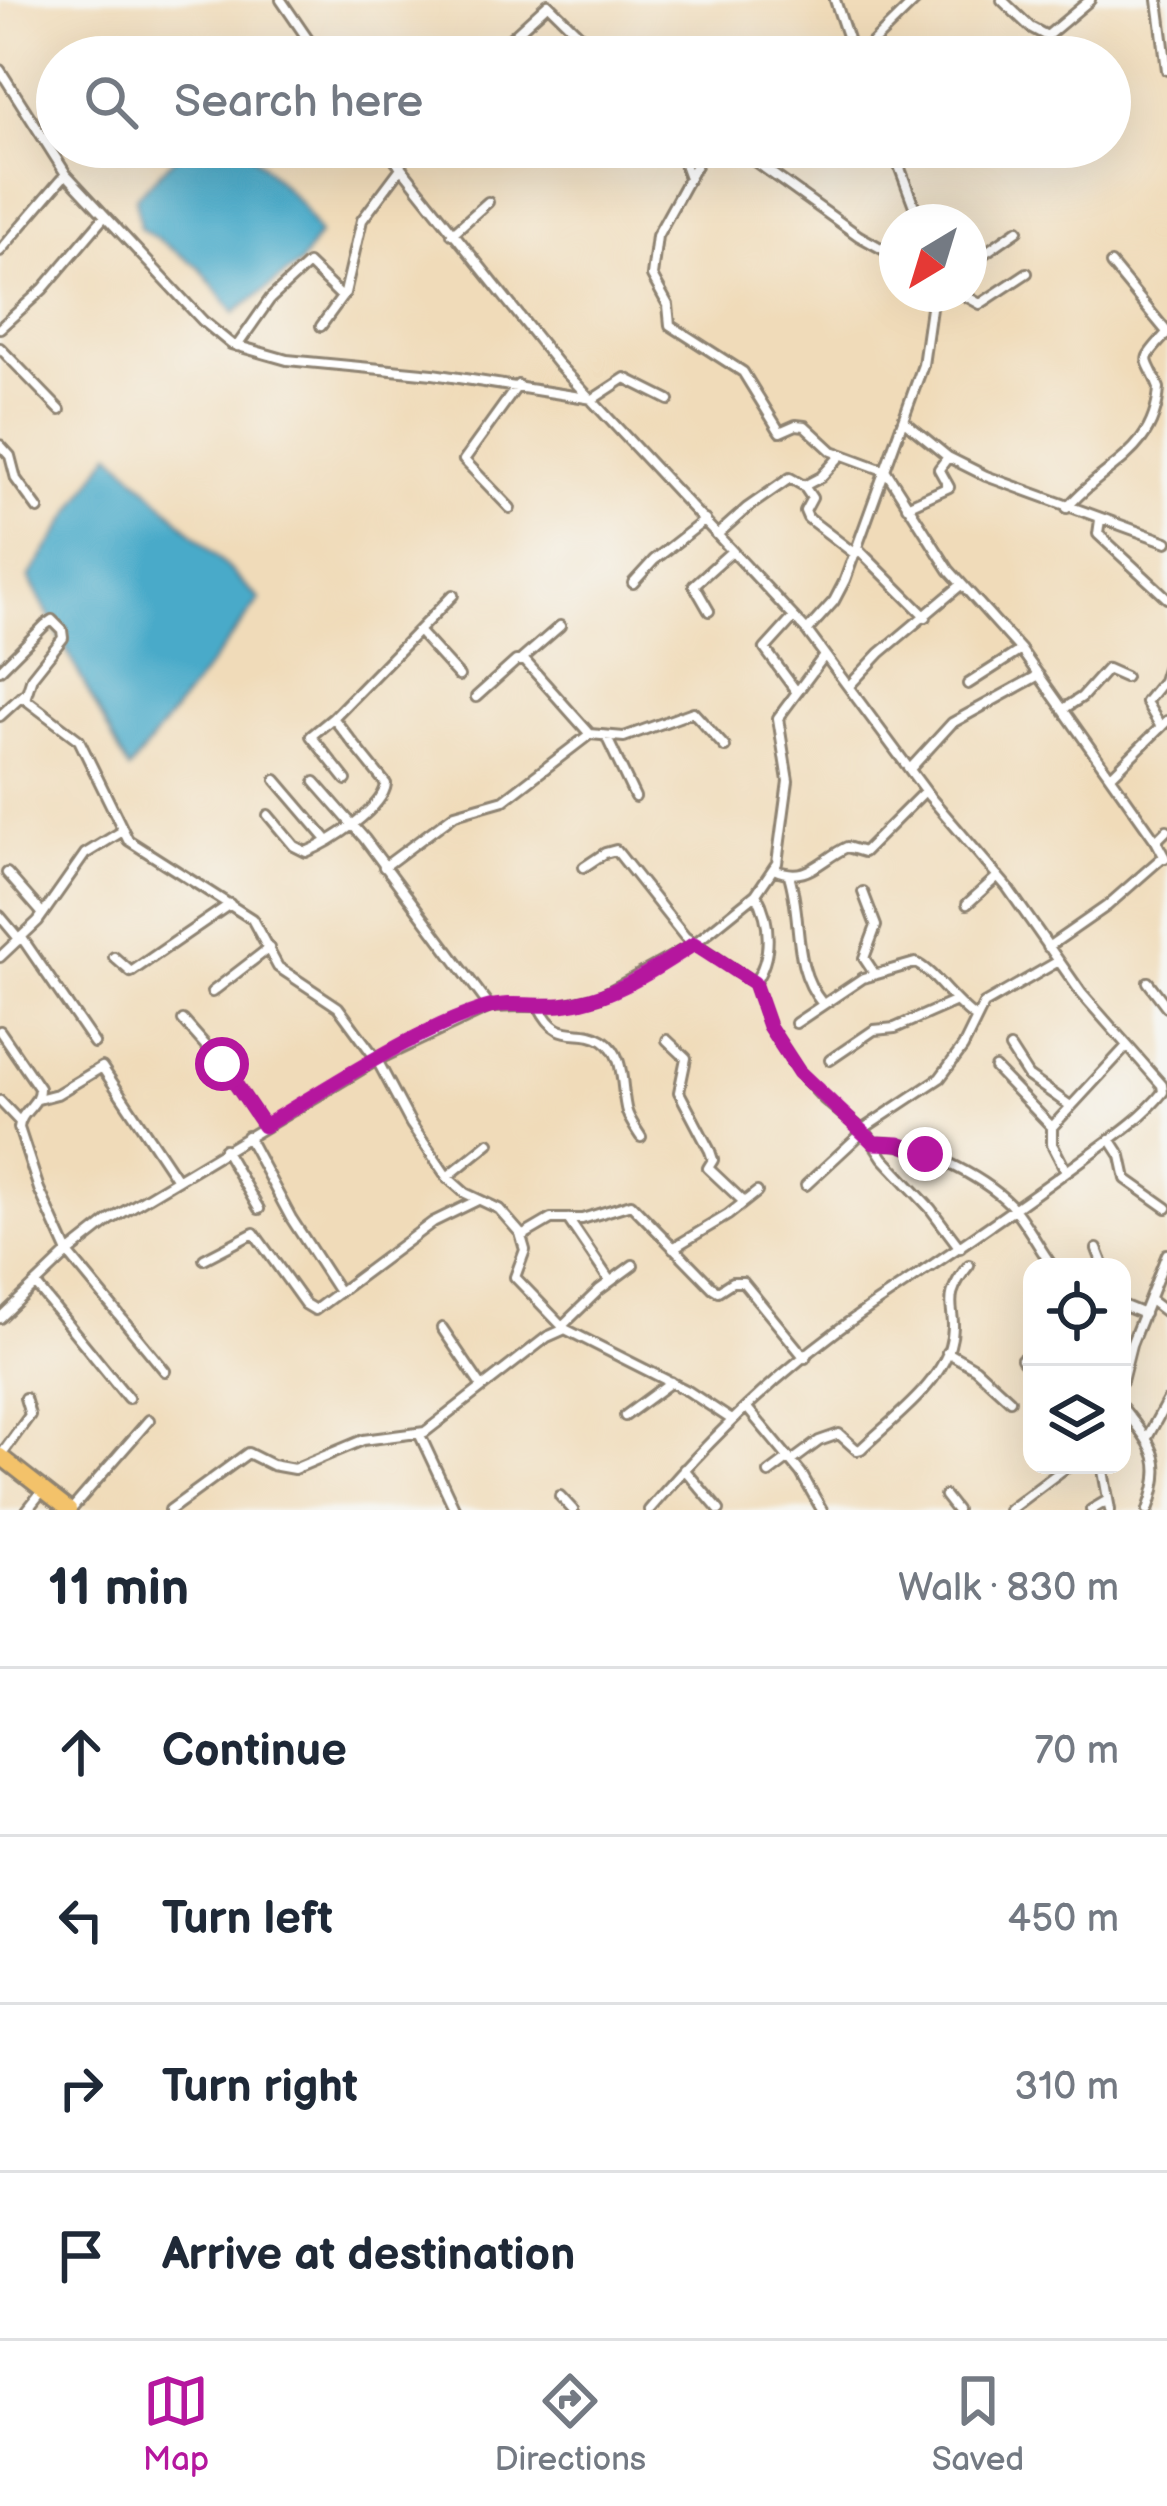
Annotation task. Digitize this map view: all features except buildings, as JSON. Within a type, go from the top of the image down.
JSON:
[{"type":"highway","points":[[0,1456],[70,1510]]},
{"type":"street","points":[[281,0],[306,36]]},
{"type":"street","points":[[835,0],[848,36]]},
{"type":"street","points":[[878,36],[916,0]]},
{"type":"street","points":[[1002,0],[1036,32],[1047,36],[1090,0]]},
{"type":"street","points":[[1158,0],[1167,70]]},
{"type":"street","points":[[517,36],[548,4],[581,36]]},
{"type":"street","points":[[0,70],[36,127]]},
{"type":"street","points":[[62,168],[214,332],[237,346],[298,362],[518,385],[593,399],[625,378],[669,400]]},
{"type":"street","points":[[321,326],[342,297],[362,220],[400,168],[557,363],[807,631],[925,791],[998,876],[1057,962],[1165,1088],[1110,1139],[805,1358],[732,1420],[649,1510]]},
{"type":"street","points":[[686,168],[688,176]]},
{"type":"street","points":[[693,168],[659,230],[652,271],[668,305],[670,325],[743,372],[778,430],[806,426],[841,455],[886,471],[961,585],[1022,650],[1065,708],[1166,858],[1048,947]]},
{"type":"street","points":[[764,168],[879,247]]},
{"type":"street","points":[[900,168],[913,204]]},
{"type":"street","points":[[0,251],[66,174]]},
{"type":"street","points":[[452,234],[488,202]]},
{"type":"street","points":[[0,328],[43,289],[105,216]]},
{"type":"street","points":[[987,252],[1018,230]]},
{"type":"street","points":[[237,346],[270,299],[308,264],[342,297]]},
{"type":"street","points":[[1066,508],[1095,477],[1121,464],[1145,436],[1160,388],[1146,365],[1147,357],[1167,332],[1111,264]]},
{"type":"street","points":[[987,299],[1027,273]]},
{"type":"street","points":[[807,631],[834,601],[856,551],[923,365],[931,312]]},
{"type":"street","points":[[0,348],[60,410]]},
{"type":"street","points":[[510,508],[464,460],[518,385]]},
{"type":"street","points":[[904,421],[949,458],[1066,508],[1167,542]]},
{"type":"street","points":[[0,445],[16,479],[38,508]]},
{"type":"street","points":[[805,486],[821,477],[841,455]]},
{"type":"street","points":[[907,506],[949,487],[939,470],[949,458]]},
{"type":"street","points":[[718,534],[790,478],[805,486],[812,498],[805,511],[808,518],[856,551],[926,617]]},
{"type":"street","points":[[633,583],[705,520]]},
{"type":"street","points":[[1100,520],[1098,534],[1167,598]]},
{"type":"street","points":[[709,611],[694,585],[733,551]]},
{"type":"street","points":[[849,686],[880,653],[961,585]]},
{"type":"street","points":[[346,780],[311,736],[453,595]]},
{"type":"street","points":[[794,617],[765,649],[796,691]]},
{"type":"street","points":[[0,670],[44,625],[56,622],[63,638],[24,694],[0,716]]},
{"type":"street","points":[[476,697],[560,626]]},
{"type":"street","points":[[419,632],[459,676]]},
{"type":"street","points":[[968,684],[1022,650]]},
{"type":"street","points":[[0,1318],[110,1220],[377,1060],[490,1007],[599,998],[694,944],[756,894],[774,869],[783,837],[788,781],[778,722],[824,656]]},
{"type":"street","points":[[520,660],[546,681],[590,734],[624,737],[693,712],[725,747]]},
{"type":"street","points":[[1112,775],[1164,724],[1146,702],[1167,668]]},
{"type":"street","points":[[1065,708],[1107,669],[1126,677]]},
{"type":"street","points":[[910,769],[952,723],[1040,675]]},
{"type":"street","points":[[24,694],[28,704],[79,740],[120,830],[136,846],[252,919],[278,967],[338,1007],[377,1060],[411,1124],[447,1177],[500,1209],[522,1236],[525,1250],[515,1277],[564,1327],[671,1382],[732,1420]]},
{"type":"street","points":[[268,815],[300,851],[311,851],[352,824],[387,788],[333,718]]},
{"type":"street","points":[[384,867],[455,814],[504,800],[590,734]]},
{"type":"street","points":[[606,736],[635,797]]},
{"type":"street","points":[[276,779],[328,841]]},
{"type":"street","points":[[315,782],[490,1007]]},
{"type":"street","points":[[774,869],[789,875],[811,871],[847,847],[864,852],[925,791]]},
{"type":"street","points":[[0,957],[44,914],[77,862],[120,830]]},
{"type":"street","points":[[1156,841],[1167,830]]},
{"type":"street","points":[[584,867],[616,850],[665,915],[694,944],[754,983],[769,1026],[799,1072],[863,1130],[960,1248]]},
{"type":"street","points":[[7,873],[44,914]]},
{"type":"street","points":[[789,875],[801,932],[800,958],[810,988],[822,1004]]},
{"type":"street","points":[[967,904],[998,876]]},
{"type":"street","points":[[863,892],[876,926],[864,958],[874,973]]},
{"type":"street","points":[[754,983],[768,955],[767,918],[756,894]]},
{"type":"street","points":[[114,957],[131,972],[230,904]]},
{"type":"street","points":[[0,916],[94,1043]]},
{"type":"street","points":[[212,992],[269,948]]},
{"type":"street","points":[[806,1185],[863,1130],[940,1078],[984,1004],[1057,962]]},
{"type":"street","points":[[796,1023],[874,973],[920,963],[954,1002],[976,1018]]},
{"type":"street","points":[[1148,982],[1167,1007]]},
{"type":"street","points":[[830,1060],[874,1030],[895,1028],[954,1002]]},
{"type":"street","points":[[539,1006],[548,1021],[567,1034],[598,1037],[610,1047],[620,1066],[626,1110],[640,1137]]},
{"type":"street","points":[[182,1020],[222,1064],[264,1126]]},
{"type":"street","points":[[0,1031],[36,1080],[38,1100]]},
{"type":"street","points":[[667,1040],[686,1058],[679,1092],[713,1158],[708,1168],[744,1202]]},
{"type":"street","points":[[1066,1172],[1052,1144],[1052,1127],[1126,1047]]},
{"type":"street","points":[[1010,1048],[1028,1076],[1070,1105]]},
{"type":"street","points":[[20,1122],[38,1100],[102,1067],[176,1178]]},
{"type":"street","points":[[995,1067],[1052,1127]]},
{"type":"street","points":[[0,1101],[20,1122],[39,1189],[68,1253],[165,1371]]},
{"type":"street","points":[[247,1136],[291,1219],[339,1292]]},
{"type":"street","points":[[1110,1139],[1121,1156],[1126,1179],[1167,1208]]},
{"type":"street","points":[[447,1177],[489,1143]]},
{"type":"street","points":[[874,1143],[899,1144],[937,1159],[999,1195],[1015,1210],[1047,1258]]},
{"type":"street","points":[[224,1149],[260,1209]]},
{"type":"street","points":[[673,1248],[757,1192]]},
{"type":"street","points":[[204,1259],[254,1233],[311,1310],[320,1308],[434,1222],[479,1199]]},
{"type":"street","points":[[522,1236],[551,1219],[582,1219],[629,1203],[716,1290],[736,1280],[742,1282],[805,1358]]},
{"type":"street","points":[[568,1219],[610,1281]]},
{"type":"street","points":[[1097,1249],[1100,1258]]},
{"type":"street","points":[[1127,1366],[1167,1255]]},
{"type":"street","points":[[170,1510],[248,1453],[294,1469],[363,1439],[419,1433],[442,1421],[564,1327],[633,1265]]},
{"type":"street","points":[[769,1473],[819,1441],[839,1434],[861,1448],[917,1394],[947,1352],[952,1333],[950,1292],[969,1265]]},
{"type":"street","points":[[36,1285],[128,1398]]},
{"type":"street","points":[[1150,1300],[1167,1313]]},
{"type":"street","points":[[1131,1308],[1144,1314]]},
{"type":"street","points":[[442,1328],[482,1388]]},
{"type":"street","points":[[947,1352],[975,1368],[1010,1400]]},
{"type":"street","points":[[1022,1360],[1027,1366]]},
{"type":"street","points":[[625,1416],[671,1382]]},
{"type":"street","points":[[0,1456],[30,1415],[25,1398]]},
{"type":"street","points":[[1148,1436],[1167,1402]]},
{"type":"street","points":[[747,1408],[791,1460],[822,1510]]},
{"type":"street","points":[[1131,1417],[1165,1465],[1165,1483],[1148,1510]]},
{"type":"street","points":[[70,1510],[149,1420]]},
{"type":"street","points":[[419,1433],[455,1510]]},
{"type":"street","points":[[684,1468],[719,1510]]},
{"type":"street","points":[[1009,1510],[1058,1474]]},
{"type":"street","points":[[1090,1510],[1109,1505],[1104,1474]]},
{"type":"street","points":[[27,1510],[43,1490]]},
{"type":"street","points":[[560,1496],[573,1510]]},
{"type":"street","points":[[945,1496],[956,1510]]},
{"type":"water","points":[[165,168],[265,168],[301,204],[319,234],[300,264],[234,313],[199,267],[140,228],[136,197]]},
{"type":"water","points":[[111,452],[260,600],[129,770],[29,578]]},
{"type":"route","points":[[222,1064],[264,1126],[377,1060],[475,1012],[504,1005],[561,1005],[599,998],[694,944],[754,983],[773,1035],[824,1099],[874,1143],[899,1144],[925,1154]]}]
